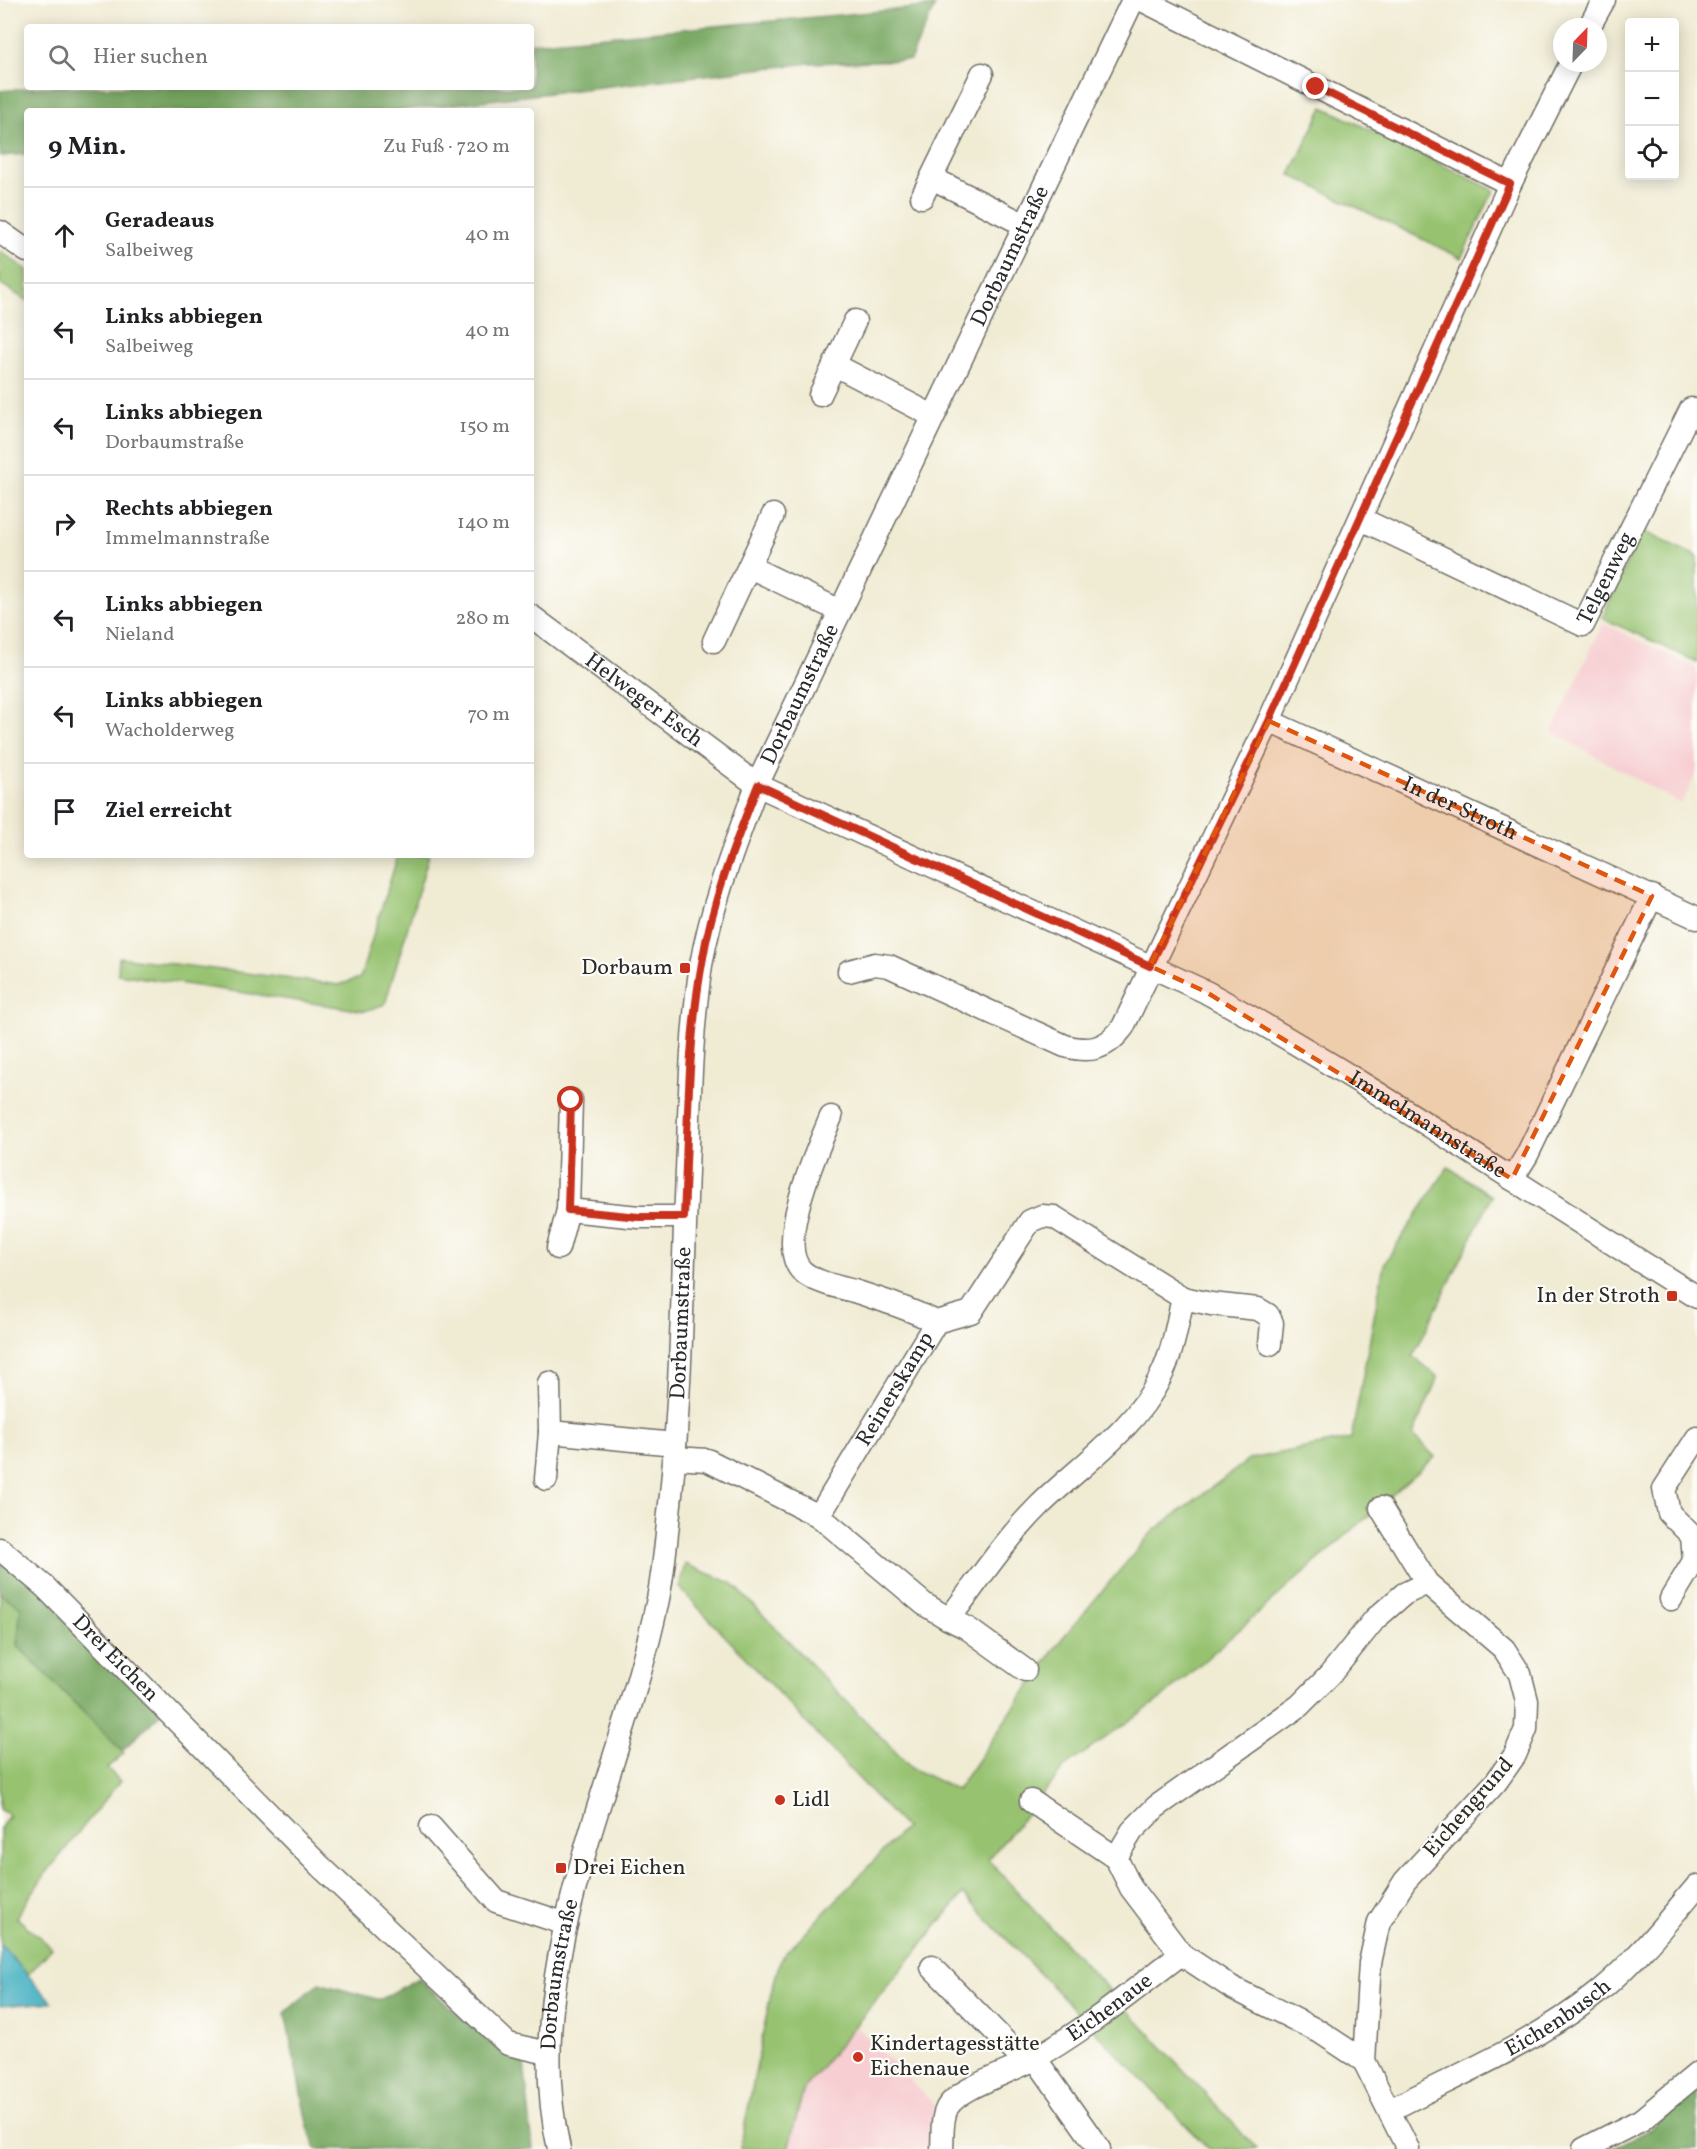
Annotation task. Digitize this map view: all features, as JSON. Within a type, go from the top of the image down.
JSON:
[{"type":"street","name":"Dorbaumstraße","points":[[559,2149],[552,2109],[548,2053],[552,1993],[566,1924],[658,1599],[675,1451],[691,1076],[702,963],[725,874],[758,785],[1133,0]]},
{"type":"street","points":[[1142,0],[1510,184]]},
{"type":"street","points":[[1594,18],[1604,0]]},
{"type":"street","points":[[849,971],[875,964],[889,966],[1065,1046],[1079,1050],[1098,1049],[1114,1040],[1123,1027],[1150,966],[1269,721],[1510,184],[1566,72]]},
{"type":"street","points":[[982,74],[927,188],[1025,225]]},
{"type":"street","points":[[0,232],[24,249]]},
{"type":"street","points":[[820,395],[855,321]]},
{"type":"street","points":[[835,365],[933,416]]},
{"type":"street","name":"Telgenweg","points":[[1361,519],[1583,624],[1691,409]]},
{"type":"street","points":[[714,641],[773,515]]},
{"type":"street","points":[[750,567],[840,611]]},
{"type":"street","name":"Helweger Esch","points":[[534,618],[758,785]]},
{"type":"street","name":"In der Stroth","points":[[1269,721],[1697,918]]},
{"type":"street","name":"Immelmannstraße","points":[[758,785],[1206,992],[1267,1025],[1697,1297]]},
{"type":"street","points":[[1512,1179],[1527,1155],[1652,896]]},
{"type":"street","points":[[558,1248],[568,1210],[571,1100]]},
{"type":"street","points":[[831,1117],[810,1168],[800,1204],[792,1251],[802,1270],[827,1283],[897,1305],[936,1322]]},
{"type":"street","points":[[568,1210],[639,1217],[684,1217]]},
{"type":"street","name":"Reinerskamp","points":[[819,1516],[936,1322],[971,1312],[1030,1221],[1042,1216],[1054,1217],[1072,1227],[1183,1298],[1258,1309],[1268,1315],[1272,1323],[1270,1344]]},
{"type":"street","points":[[949,1618],[1038,1507],[1096,1454],[1146,1402],[1161,1376],[1171,1350],[1183,1298]]},
{"type":"street","points":[[546,1479],[550,1432],[549,1383]]},
{"type":"street","points":[[550,1432],[675,1451],[707,1460],[819,1516],[924,1604],[967,1628],[1024,1670]]},
{"type":"street","points":[[1671,1599],[1694,1561],[1692,1536],[1669,1513],[1664,1490],[1697,1438]]},
{"type":"street","name":"Eichengrund","points":[[1364,2061],[1370,1963],[1379,1922],[1405,1881],[1496,1782],[1515,1755],[1526,1729],[1527,1701],[1520,1674],[1504,1649],[1426,1583],[1381,1508]]},
{"type":"street","name":"Drei Eichen","points":[[0,1549],[45,1587],[311,1856],[508,2044],[548,2053]]},
{"type":"street","points":[[1116,1858],[1132,1831],[1156,1807],[1299,1706],[1329,1676],[1375,1619],[1404,1594],[1426,1583]]},
{"type":"street","points":[[1031,1802],[1116,1858],[1131,1888],[1181,1954],[1231,1988],[1320,2032],[1364,2061],[1408,2149]]},
{"type":"street","points":[[432,1827],[496,1901],[566,1924]]},
{"type":"street","name":"Eichenbusch","points":[[1390,2110],[1542,2032],[1596,1994],[1634,1960],[1697,1886]]},
{"type":"street","name":"Eichenaue","points":[[942,2149],[943,2123],[947,2108],[958,2097],[1030,2061],[1122,1999],[1181,1954]]},
{"type":"street","points":[[932,1967],[1030,2061],[1099,2149]]},
{"type":"street","points":[[1584,2149],[1641,2120],[1697,2074]]},
{"type":"highlighted area","points":[[1269,721],[1652,896],[1512,1179],[1206,992],[1150,966]]},
{"type":"shaded area","points":[[1603,623],[1697,669],[1697,772],[1681,804],[1552,732]]},
{"type":"shaded area","name":"Kindertagesstätte Eichenaue","points":[[855,2025],[934,2104],[932,2149],[788,2149],[804,2088]]},
{"type":"green space","points":[[935,6],[910,60],[810,63],[420,108],[24,108],[24,154],[0,156],[0,91],[24,89],[534,90],[534,43]]},
{"type":"green space","points":[[1323,107],[1494,190],[1461,258],[1290,175]]},
{"type":"green space","points":[[0,251],[24,268],[24,299],[0,283]]},
{"type":"green space","points":[[1642,531],[1697,556],[1697,662],[1602,618]]},
{"type":"green space","points":[[397,858],[428,858],[385,1004],[365,1011],[118,974],[119,957],[339,985],[360,978]]},
{"type":"green space","points":[[1448,1167],[1492,1196],[1413,1356],[1438,1377],[1413,1435],[1435,1457],[1163,1697],[1066,1766],[988,1860],[1257,2149],[1209,2149],[963,1894],[804,2088],[788,2149],[740,2149],[771,1993],[781,1958],[905,1828],[679,1587],[685,1564],[732,1583],[911,1768],[957,1790],[1060,1641],[1153,1531],[1250,1459],[1351,1439],[1384,1264]]},
{"type":"green space","points":[[0,1549],[164,1710],[122,1751],[17,1645],[21,1608],[0,1593]]},
{"type":"green space","points":[[0,1593],[21,1607],[17,1645],[124,1753],[107,1768],[120,1781],[43,1877],[16,1917],[52,1948],[28,1975],[0,1944],[0,1829],[9,1815],[0,1809]]},
{"type":"green space","points":[[418,1978],[488,2042],[524,2063],[533,2149],[315,2149],[307,2123],[285,2013],[319,1983],[380,2000]]},
{"type":"green space","points":[[1697,2091],[1697,2149],[1612,2149],[1650,2129]]},
{"type":"water","points":[[0,1944],[52,2002],[0,2006]]},
{"type":"place","name":"Dorbaum","points":[[685,968]]},
{"type":"place","name":"In der Stroth","points":[[1672,1296]]},
{"type":"place","name":"Lidl","points":[[780,1800]]},
{"type":"place","name":"Drei Eichen","points":[[561,1868]]},
{"type":"place","name":"Kindertagesstätte Eichenaue","points":[[858,2057]]},
{"type":"route","points":[[571,1100],[568,1210],[639,1217],[684,1217],[691,1076],[697,994],[702,963],[722,882],[758,785],[1150,966],[1269,721],[1510,184],[1316,87]]}]
